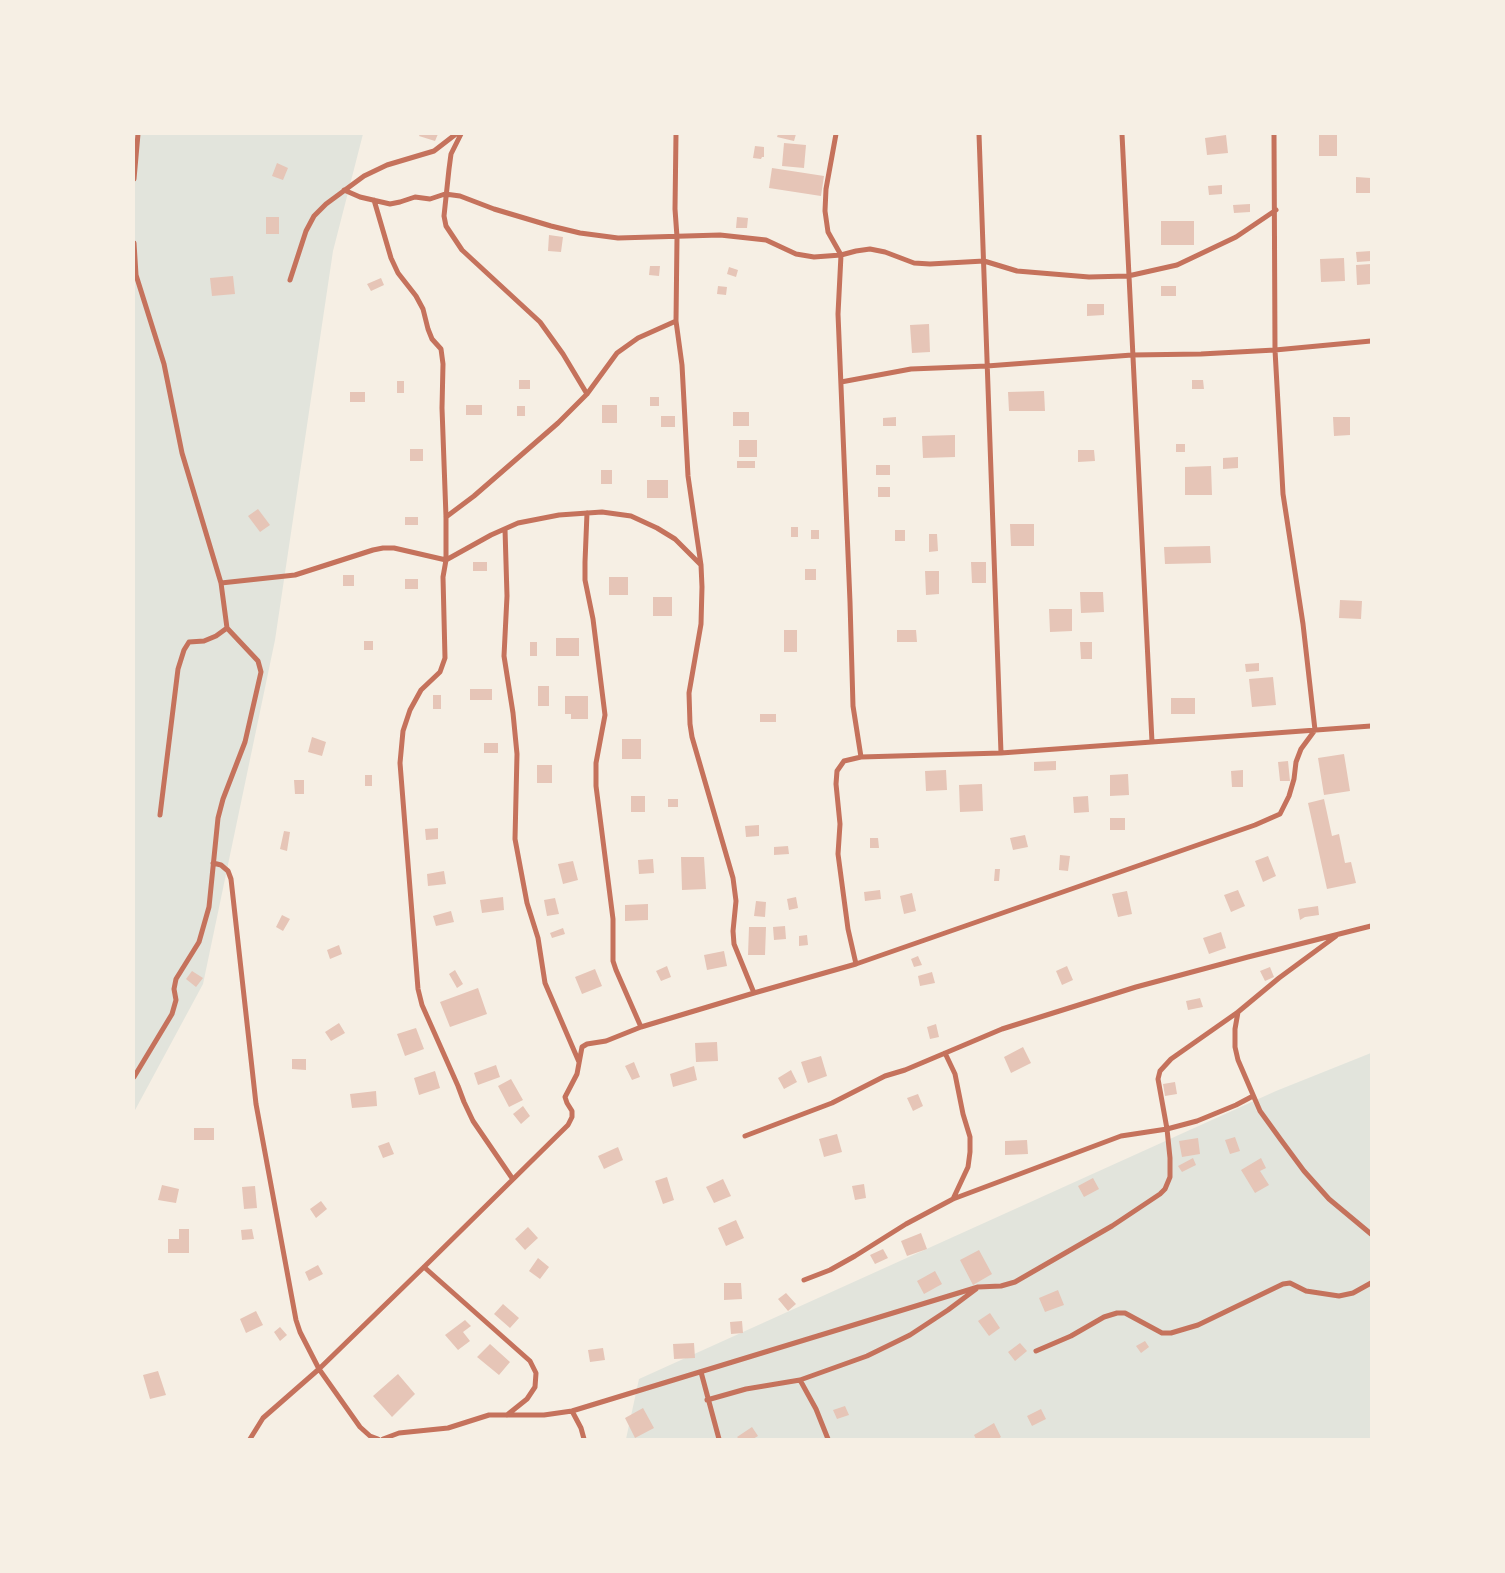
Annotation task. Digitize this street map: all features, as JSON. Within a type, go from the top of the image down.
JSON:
[{"type":"street","points":[[134,179],[138,134]]},
{"type":"street","points":[[290,280],[306,231],[314,216],[344,190],[364,176],[387,165],[434,151],[456,134]]},
{"type":"street","points":[[461,134],[451,154],[445,194],[444,216],[446,226],[462,250],[540,322],[563,354],[587,394]]},
{"type":"street","points":[[676,134],[676,321],[681,349],[688,476],[701,565],[702,587],[701,624],[689,693],[690,724],[692,737],[733,878],[736,901],[732,931],[734,944],[754,993]]},
{"type":"street","points":[[836,134],[826,189],[825,211],[828,232],[841,255],[838,314],[853,706],[861,757]]},
{"type":"street","points":[[979,134],[1002,753]]},
{"type":"street","points":[[1122,134],[1152,742]]},
{"type":"street","points":[[250,1439],[263,1418],[319,1369],[568,1125],[572,1117],[572,1111],[565,1097],[577,1074],[582,1047],[587,1044],[606,1041],[641,1027],[856,964],[1280,814],[1294,779],[1296,762],[1301,749],[1315,730],[1303,624],[1283,494],[1275,350],[1276,210],[1274,134]]},
{"type":"street","points":[[344,190],[360,197],[390,204],[415,198],[430,199],[445,194],[460,196],[494,209],[580,233],[618,238],[720,235],[766,240],[796,254],[814,257],[841,255],[870,249],[885,252],[914,263],[984,261],[1017,271],[1088,277],[1128,276],[1177,265],[1236,237],[1276,210]]},
{"type":"street","points":[[374,200],[391,258],[398,273],[416,296],[423,309],[432,340],[442,349],[443,364],[442,408],[446,517],[446,560],[443,576],[445,658],[440,672],[421,690],[410,710],[403,731],[400,763],[418,989],[422,1005],[464,1102],[474,1121],[512,1178]]},
{"type":"street","points":[[134,243],[136,275],[164,364],[182,453],[221,583],[227,628],[258,661],[261,672],[246,742],[220,808],[209,907],[199,942],[176,979],[174,990],[176,1000],[172,1014],[134,1076]]},
{"type":"street","points":[[446,517],[474,496],[558,423],[587,394],[617,353],[638,338],[676,321]]},
{"type":"street","points":[[841,382],[911,369],[987,366],[1132,355],[1275,350],[1371,341]]},
{"type":"street","points":[[221,583],[295,575],[383,548],[394,548],[446,560],[491,535],[518,523],[559,515],[602,512],[631,516],[657,528],[675,539],[701,565]]},
{"type":"street","points":[[587,513],[585,580],[593,619],[605,715],[596,763],[596,786],[613,919],[613,960],[641,1027]]},
{"type":"street","points":[[505,529],[507,596],[504,656],[517,754],[515,839],[527,903],[538,938],[545,982],[579,1062]]},
{"type":"street","points":[[160,814],[178,669],[184,650],[189,642],[204,641],[216,636],[227,628]]},
{"type":"street","points":[[856,964],[848,929],[838,854],[840,824],[836,784],[838,772],[844,761],[861,757],[1002,753],[1371,726]]},
{"type":"street","points":[[213,863],[221,864],[228,871],[231,879],[259,1127],[296,1320],[319,1369],[360,1427],[370,1436],[378,1439]]},
{"type":"street","points":[[745,1136],[832,1103],[885,1076],[905,1070],[1002,1029],[1136,987],[1371,926]]},
{"type":"street","points":[[387,1439],[399,1433],[448,1428],[489,1415],[524,1416],[572,1411],[978,1287],[1001,1286],[1015,1282],[1112,1226],[1166,1189],[1170,1176],[1167,1129],[1158,1078],[1160,1071],[1171,1060],[1238,1012],[1279,978],[1339,934]]},
{"type":"street","points":[[1238,1012],[1235,1029],[1235,1047],[1238,1060],[1260,1111],[1304,1171],[1329,1199],[1371,1234]]},
{"type":"street","points":[[945,1053],[955,1074],[958,1096],[970,1137],[968,1167],[953,1199]]},
{"type":"street","points":[[804,1280],[830,1270],[906,1224],[953,1199],[1121,1136],[1167,1129],[1197,1121],[1253,1096]]},
{"type":"street","points":[[424,1267],[530,1361],[536,1374],[534,1387],[527,1399],[507,1415]]},
{"type":"street","points":[[1036,1351],[1071,1336],[1104,1317],[1117,1313],[1125,1313],[1162,1333],[1171,1333],[1198,1325],[1283,1284],[1290,1283],[1306,1291],[1339,1296],[1352,1293],[1371,1283]]},
{"type":"street","points":[[707,1400],[746,1389],[800,1380],[868,1356],[910,1335],[978,1287]]},
{"type":"street","points":[[700,1372],[719,1439]]},
{"type":"street","points":[[800,1380],[816,1409],[828,1439]]},
{"type":"street","points":[[572,1411],[581,1428],[584,1439]]},
{"type":"shaded area","points":[[134,134],[363,134],[333,251],[275,640],[203,984],[134,1112]]},
{"type":"shaded area","points":[[1371,1053],[1371,1439],[626,1439],[639,1379],[1276,1091]]},
{"type":"building","points":[[420,134],[438,134],[435,141],[419,136]]},
{"type":"building","points":[[778,134],[796,134],[794,141],[777,137]]},
{"type":"building","points":[[1319,134],[1337,134],[1337,156],[1319,156]]},
{"type":"building","points":[[1226,135],[1228,153],[1207,155],[1205,138]]},
{"type":"building","points":[[784,143],[806,145],[804,168],[782,166]]},
{"type":"building","points":[[755,146],[764,147],[764,157],[761,159],[753,158]]},
{"type":"building","points":[[277,163],[288,168],[283,180],[272,176]]},
{"type":"building","points":[[772,168],[824,176],[821,196],[769,188]]},
{"type":"building","points":[[1356,177],[1371,178],[1371,193],[1356,193]]},
{"type":"building","points":[[1222,185],[1222,194],[1209,195],[1208,186]]},
{"type":"building","points":[[1250,204],[1250,212],[1234,213],[1233,205]]},
{"type":"building","points":[[266,217],[279,217],[279,234],[266,234]]},
{"type":"building","points":[[737,217],[748,218],[747,228],[736,228]]},
{"type":"building","points":[[1161,221],[1194,221],[1194,245],[1161,245]]},
{"type":"building","points":[[549,235],[563,237],[561,252],[548,251]]},
{"type":"building","points":[[1371,251],[1371,261],[1357,262],[1356,252]]},
{"type":"building","points":[[1344,258],[1345,281],[1321,282],[1320,259]]},
{"type":"building","points":[[1371,264],[1371,284],[1357,285],[1356,265]]},
{"type":"building","points":[[650,266],[660,266],[659,276],[649,275]]},
{"type":"building","points":[[729,267],[738,270],[736,277],[727,274]]},
{"type":"building","points":[[233,276],[235,294],[212,296],[210,278]]},
{"type":"building","points":[[381,278],[384,285],[371,291],[367,284]]},
{"type":"building","points":[[718,286],[727,287],[726,295],[717,294]]},
{"type":"building","points":[[1161,286],[1176,286],[1176,296],[1161,296]]},
{"type":"building","points":[[1087,304],[1104,304],[1104,315],[1087,316]]},
{"type":"building","points":[[929,324],[930,352],[912,353],[910,325]]},
{"type":"building","points":[[519,380],[530,380],[530,389],[519,389]]},
{"type":"building","points":[[1192,380],[1203,380],[1204,389],[1192,389]]},
{"type":"building","points":[[397,381],[404,381],[404,393],[397,393]]},
{"type":"building","points":[[1044,391],[1045,411],[1009,411],[1008,392]]},
{"type":"building","points":[[350,392],[365,392],[365,402],[350,402]]},
{"type":"building","points":[[650,397],[659,397],[659,406],[650,406]]},
{"type":"building","points":[[466,405],[482,405],[482,415],[466,415]]},
{"type":"building","points":[[602,405],[617,405],[617,423],[602,423]]},
{"type":"building","points":[[517,406],[525,406],[525,416],[517,416]]},
{"type":"building","points":[[733,412],[749,412],[749,426],[733,426]]},
{"type":"building","points":[[661,416],[675,416],[675,427],[661,427]]},
{"type":"building","points":[[896,417],[896,426],[883,426],[883,418]]},
{"type":"building","points":[[1333,417],[1350,417],[1350,435],[1334,436]]},
{"type":"building","points":[[955,435],[955,457],[923,458],[922,436]]},
{"type":"building","points":[[739,440],[757,440],[757,457],[739,457]]},
{"type":"building","points":[[1176,444],[1185,444],[1185,452],[1176,452]]},
{"type":"building","points":[[410,449],[423,449],[423,461],[410,461]]},
{"type":"building","points":[[1078,450],[1094,450],[1095,461],[1078,462]]},
{"type":"building","points":[[1238,457],[1238,468],[1223,469],[1223,458]]},
{"type":"building","points":[[737,461],[755,461],[755,468],[737,468]]},
{"type":"building","points":[[876,465],[890,465],[890,475],[876,475]]},
{"type":"building","points":[[1211,466],[1212,495],[1185,495],[1185,467]]},
{"type":"building","points":[[601,470],[612,470],[612,484],[601,484]]},
{"type":"building","points":[[647,480],[668,480],[668,498],[647,498]]},
{"type":"building","points":[[878,487],[890,487],[890,497],[878,497]]},
{"type":"building","points":[[258,509],[270,525],[260,532],[248,516]]},
{"type":"building","points":[[405,517],[418,517],[418,525],[405,525]]},
{"type":"building","points":[[1010,524],[1034,524],[1034,546],[1011,546]]},
{"type":"building","points":[[791,527],[798,527],[798,537],[791,537]]},
{"type":"building","points":[[811,530],[819,530],[819,539],[811,539]]},
{"type":"building","points":[[895,530],[905,530],[905,541],[895,541]]},
{"type":"building","points":[[929,534],[937,534],[938,551],[929,552]]},
{"type":"building","points":[[1210,546],[1211,563],[1165,564],[1164,547]]},
{"type":"building","points":[[473,562],[487,562],[487,571],[473,571]]},
{"type":"building","points":[[971,562],[986,562],[986,583],[972,583]]},
{"type":"building","points":[[805,569],[816,569],[816,580],[805,580]]},
{"type":"building","points":[[925,571],[939,571],[939,594],[926,595]]},
{"type":"building","points":[[343,575],[354,575],[354,586],[343,586]]},
{"type":"building","points":[[609,577],[628,577],[628,595],[609,595]]},
{"type":"building","points":[[405,579],[418,579],[418,589],[405,589]]},
{"type":"building","points":[[1080,592],[1103,592],[1104,612],[1081,613]]},
{"type":"building","points":[[653,597],[672,597],[672,616],[653,616]]},
{"type":"building","points":[[1340,600],[1362,601],[1361,619],[1339,618]]},
{"type":"building","points":[[1049,609],[1072,609],[1072,631],[1050,632]]},
{"type":"building","points":[[784,630],[797,630],[797,652],[784,652]]},
{"type":"building","points":[[897,630],[916,630],[917,642],[897,642]]},
{"type":"building","points":[[556,638],[579,638],[579,656],[556,656]]},
{"type":"building","points":[[364,641],[373,641],[373,650],[364,650]]},
{"type":"building","points":[[530,642],[537,642],[537,656],[530,656]]},
{"type":"building","points":[[1080,642],[1092,642],[1092,659],[1081,659]]},
{"type":"building","points":[[1259,663],[1259,671],[1246,672],[1245,664]]},
{"type":"building","points":[[1273,677],[1276,705],[1252,707],[1249,679]]},
{"type":"building","points":[[538,686],[549,686],[549,706],[538,706]]},
{"type":"building","points":[[470,689],[492,689],[492,700],[470,700]]},
{"type":"building","points":[[433,695],[441,695],[441,709],[433,709]]},
{"type":"building","points":[[565,696],[588,696],[588,719],[571,719],[571,714],[565,714]]},
{"type":"building","points":[[1171,698],[1195,698],[1195,714],[1171,714]]},
{"type":"building","points":[[760,714],[776,714],[776,722],[760,722]]},
{"type":"building","points":[[312,737],[326,742],[322,756],[308,752]]},
{"type":"building","points":[[622,739],[641,739],[641,759],[622,759]]},
{"type":"building","points":[[484,743],[498,743],[498,753],[484,753]]},
{"type":"building","points":[[1344,754],[1350,791],[1324,795],[1318,758]]},
{"type":"building","points":[[1056,761],[1056,770],[1034,771],[1034,762]]},
{"type":"building","points":[[1288,761],[1290,781],[1280,781],[1278,762]]},
{"type":"building","points":[[537,765],[552,765],[552,783],[537,783]]},
{"type":"building","points":[[946,770],[947,790],[926,791],[925,771]]},
{"type":"building","points":[[1243,770],[1243,787],[1232,787],[1231,771]]},
{"type":"building","points":[[1128,774],[1129,795],[1110,796],[1110,775]]},
{"type":"building","points":[[365,775],[372,775],[372,786],[365,786]]},
{"type":"building","points":[[294,780],[304,780],[304,794],[295,794]]},
{"type":"building","points":[[982,784],[983,811],[960,812],[959,785]]},
{"type":"building","points":[[631,796],[645,796],[645,812],[631,812]]},
{"type":"building","points":[[1088,796],[1089,812],[1074,813],[1073,797]]},
{"type":"building","points":[[668,799],[678,799],[678,807],[668,807]]},
{"type":"building","points":[[1324,799],[1332,836],[1339,834],[1345,863],[1351,862],[1356,883],[1327,889],[1308,803]]},
{"type":"building","points":[[1110,818],[1125,818],[1125,830],[1110,830]]},
{"type":"building","points":[[759,825],[759,836],[746,837],[745,826]]},
{"type":"building","points":[[438,828],[438,839],[426,840],[425,829]]},
{"type":"building","points":[[284,831],[290,832],[287,851],[280,849]]},
{"type":"building","points":[[1025,835],[1028,847],[1013,850],[1010,838]]},
{"type":"building","points":[[870,838],[878,838],[879,848],[870,848]]},
{"type":"building","points":[[788,846],[789,854],[774,855],[774,847]]},
{"type":"building","points":[[1060,855],[1070,856],[1068,871],[1059,870]]},
{"type":"building","points":[[1268,856],[1276,876],[1263,882],[1255,861]]},
{"type":"building","points":[[681,857],[704,857],[706,889],[682,890]]},
{"type":"building","points":[[653,859],[654,873],[639,874],[638,860]]},
{"type":"building","points":[[573,861],[578,880],[563,884],[558,864]]},
{"type":"building","points":[[995,869],[1000,869],[999,881],[994,881]]},
{"type":"building","points":[[444,871],[446,884],[428,886],[427,874]]},
{"type":"building","points":[[880,890],[881,899],[865,901],[864,892]]},
{"type":"building","points":[[1238,890],[1245,906],[1231,912],[1224,895]]},
{"type":"building","points":[[1127,891],[1132,914],[1118,917],[1112,894]]},
{"type":"building","points":[[912,893],[916,911],[904,914],[900,896]]},
{"type":"building","points":[[503,897],[504,910],[482,913],[480,900]]},
{"type":"building","points":[[796,897],[798,908],[789,910],[787,899]]},
{"type":"building","points":[[555,898],[559,914],[547,916],[544,900]]},
{"type":"building","points":[[756,901],[766,902],[765,917],[754,916]]},
{"type":"building","points":[[648,904],[648,920],[625,921],[625,905]]},
{"type":"building","points":[[1318,906],[1319,915],[1305,917],[1300,920],[1298,909]]},
{"type":"building","points":[[451,911],[454,922],[436,926],[433,916]]},
{"type":"building","points":[[282,915],[290,919],[283,931],[276,927]]},
{"type":"building","points":[[785,926],[786,939],[774,940],[773,927]]},
{"type":"building","points":[[749,927],[766,927],[765,955],[748,955]]},
{"type":"building","points":[[563,928],[565,934],[552,938],[550,933]]},
{"type":"building","points":[[1221,932],[1226,948],[1209,954],[1203,938]]},
{"type":"building","points":[[807,935],[808,945],[799,946],[799,936]]},
{"type":"building","points":[[339,945],[342,954],[330,959],[327,950]]},
{"type":"building","points":[[724,951],[727,966],[707,970],[704,955]]},
{"type":"building","points":[[918,956],[922,965],[914,967],[911,959]]},
{"type":"building","points":[[667,966],[671,977],[661,981],[656,971]]},
{"type":"building","points":[[1067,966],[1073,980],[1062,985],[1056,971]]},
{"type":"building","points":[[1270,967],[1274,977],[1265,981],[1260,971]]},
{"type":"building","points":[[595,969],[602,986],[582,994],[575,977]]},
{"type":"building","points":[[455,970],[463,984],[457,988],[449,974]]},
{"type":"building","points":[[192,971],[203,978],[196,987],[186,979]]},
{"type":"building","points":[[932,972],[935,983],[920,986],[918,976]]},
{"type":"building","points":[[478,988],[487,1014],[450,1027],[440,1002]]},
{"type":"building","points":[[1200,998],[1203,1007],[1188,1010],[1186,1001]]},
{"type":"building","points":[[339,1023],[345,1033],[331,1041],[325,1032]]},
{"type":"building","points":[[936,1024],[939,1037],[930,1039],[927,1027]]},
{"type":"building","points":[[416,1028],[424,1049],[405,1056],[397,1034]]},
{"type":"building","points":[[717,1042],[718,1061],[696,1062],[695,1043]]},
{"type":"building","points":[[1023,1047],[1031,1063],[1011,1073],[1004,1057]]},
{"type":"building","points":[[821,1056],[827,1076],[808,1083],[801,1062]]},
{"type":"building","points":[[292,1059],[306,1059],[306,1070],[292,1069]]},
{"type":"building","points":[[634,1062],[640,1077],[632,1080],[625,1066]]},
{"type":"building","points":[[496,1065],[500,1077],[478,1085],[474,1073]]},
{"type":"building","points":[[694,1066],[697,1080],[673,1087],[670,1074]]},
{"type":"building","points":[[791,1070],[797,1082],[784,1089],[778,1078]]},
{"type":"building","points":[[435,1071],[440,1088],[419,1095],[414,1078]]},
{"type":"building","points":[[511,1079],[523,1100],[509,1107],[498,1086]]},
{"type":"building","points":[[1175,1082],[1177,1094],[1165,1096],[1163,1084]]},
{"type":"building","points":[[376,1091],[377,1106],[352,1108],[350,1094]]},
{"type":"building","points":[[918,1094],[923,1106],[913,1111],[907,1098]]},
{"type":"building","points":[[523,1106],[530,1116],[521,1124],[513,1114]]},
{"type":"building","points":[[194,1128],[214,1128],[214,1140],[194,1140]]},
{"type":"building","points":[[837,1134],[842,1152],[824,1157],[819,1139]]},
{"type":"building","points":[[1235,1137],[1240,1151],[1230,1154],[1225,1140]]},
{"type":"building","points":[[1198,1138],[1200,1154],[1182,1157],[1179,1141]]},
{"type":"building","points":[[1027,1140],[1028,1154],[1005,1155],[1005,1141]]},
{"type":"building","points":[[389,1142],[394,1154],[383,1158],[378,1146]]},
{"type":"building","points":[[618,1147],[623,1160],[604,1169],[598,1156]]},
{"type":"building","points":[[1193,1158],[1196,1165],[1182,1172],[1178,1166]]},
{"type":"building","points":[[1261,1158],[1266,1168],[1260,1171],[1269,1185],[1255,1193],[1241,1170]]},
{"type":"building","points":[[667,1177],[674,1200],[663,1204],[655,1181]]},
{"type":"building","points":[[1093,1178],[1099,1189],[1084,1197],[1078,1186]]},
{"type":"building","points":[[723,1179],[731,1196],[714,1203],[706,1187]]},
{"type":"building","points":[[864,1184],[866,1198],[855,1200],[852,1186]]},
{"type":"building","points":[[162,1185],[179,1189],[176,1203],[158,1200]]},
{"type":"building","points":[[255,1186],[257,1208],[244,1209],[242,1187]]},
{"type":"building","points":[[321,1201],[327,1209],[316,1218],[310,1209]]},
{"type":"building","points":[[736,1220],[744,1238],[726,1246],[718,1228]]},
{"type":"building","points":[[528,1227],[538,1238],[525,1250],[515,1239]]},
{"type":"building","points":[[179,1229],[189,1229],[189,1253],[168,1253],[168,1239],[179,1239]]},
{"type":"building","points":[[252,1229],[254,1239],[242,1240],[241,1230]]},
{"type":"building","points":[[921,1233],[927,1249],[907,1256],[901,1241]]},
{"type":"building","points":[[883,1249],[888,1258],[875,1264],[870,1255]]},
{"type":"building","points":[[979,1250],[992,1274],[973,1285],[960,1260]]},
{"type":"building","points":[[538,1258],[549,1267],[540,1279],[529,1271]]},
{"type":"building","points":[[318,1265],[323,1274],[309,1281],[305,1272]]},
{"type":"building","points":[[935,1271],[942,1284],[924,1294],[917,1281]]},
{"type":"building","points":[[724,1283],[741,1283],[742,1299],[724,1300]]},
{"type":"building","points":[[1058,1290],[1064,1305],[1045,1312],[1039,1298]]},
{"type":"building","points":[[786,1293],[796,1304],[788,1311],[778,1299]]},
{"type":"building","points":[[503,1304],[519,1318],[510,1328],[494,1314]]},
{"type":"building","points":[[256,1311],[263,1325],[246,1333],[240,1319]]},
{"type":"building","points":[[990,1313],[1000,1328],[989,1336],[978,1321]]},
{"type":"building","points":[[465,1320],[471,1326],[463,1332],[470,1341],[458,1350],[445,1335]]},
{"type":"building","points":[[742,1321],[743,1333],[731,1334],[730,1322]]},
{"type":"building","points":[[280,1327],[287,1335],[280,1341],[274,1332]]},
{"type":"building","points":[[1145,1341],[1149,1347],[1141,1353],[1136,1346]]},
{"type":"building","points":[[694,1343],[695,1358],[674,1359],[673,1344]]},
{"type":"building","points":[[1020,1343],[1027,1351],[1015,1361],[1008,1352]]},
{"type":"building","points":[[490,1344],[510,1362],[499,1375],[477,1357]]},
{"type":"building","points":[[603,1348],[605,1360],[590,1362],[588,1350]]},
{"type":"building","points":[[158,1371],[166,1395],[150,1399],[143,1375]]},
{"type":"building","points":[[398,1374],[415,1394],[392,1417],[373,1396]]},
{"type":"building","points":[[845,1406],[849,1415],[837,1419],[833,1410]]},
{"type":"building","points":[[643,1408],[654,1428],[635,1438],[625,1418]]},
{"type":"building","points":[[1041,1409],[1046,1419],[1032,1426],[1027,1416]]},
{"type":"building","points":[[994,1423],[1001,1437],[998,1439],[976,1439],[974,1435]]},
{"type":"building","points":[[752,1427],[758,1436],[753,1439],[739,1439],[737,1437]]}]
